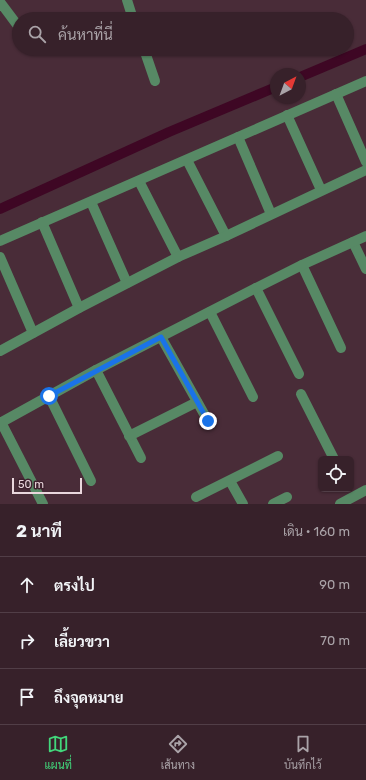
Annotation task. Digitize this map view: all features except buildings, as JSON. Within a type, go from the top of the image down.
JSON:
[{"type":"street","points":[[126,0],[130,12]]},
{"type":"street","points":[[0,2],[12,18]]},
{"type":"street","points":[[146,56],[155,81]]},
{"type":"street","points":[[0,241],[366,81]]},
{"type":"street","points":[[336,94],[366,162]]},
{"type":"street","points":[[288,116],[321,190]]},
{"type":"street","points":[[238,137],[271,214]]},
{"type":"street","points":[[187,160],[226,236]]},
{"type":"street","points":[[0,352],[79,308],[178,257],[366,170]]},
{"type":"street","points":[[139,181],[178,257]]},
{"type":"street","points":[[91,202],[127,283]]},
{"type":"street","points":[[42,222],[79,308]]},
{"type":"street","points":[[43,504],[0,422],[96,370],[256,288],[366,236]]},
{"type":"street","points":[[353,242],[366,269]]},
{"type":"street","points":[[0,257],[33,333]]},
{"type":"street","points":[[302,265],[342,348]]},
{"type":"street","points":[[256,288],[299,374]]},
{"type":"street","points":[[210,312],[253,397]]},
{"type":"street","points":[[161,337],[208,421]]},
{"type":"street","points":[[96,370],[141,458]]},
{"type":"street","points":[[301,394],[332,456]]},
{"type":"street","points":[[49,396],[91,481]]},
{"type":"street","points":[[129,436],[197,402]]},
{"type":"street","points":[[196,497],[278,456]]},
{"type":"street","points":[[230,481],[243,504]]},
{"type":"street","points":[[340,504],[352,493],[366,490]]},
{"type":"street","points":[[273,504],[287,497]]},
{"type":"waterway","points":[[354,54],[366,49]]},
{"type":"waterway","points":[[306,74],[350,56]]},
{"type":"waterway","points":[[0,209],[169,132],[270,90]]},
{"type":"route","points":[[49,396],[161,337],[208,421]]}]
